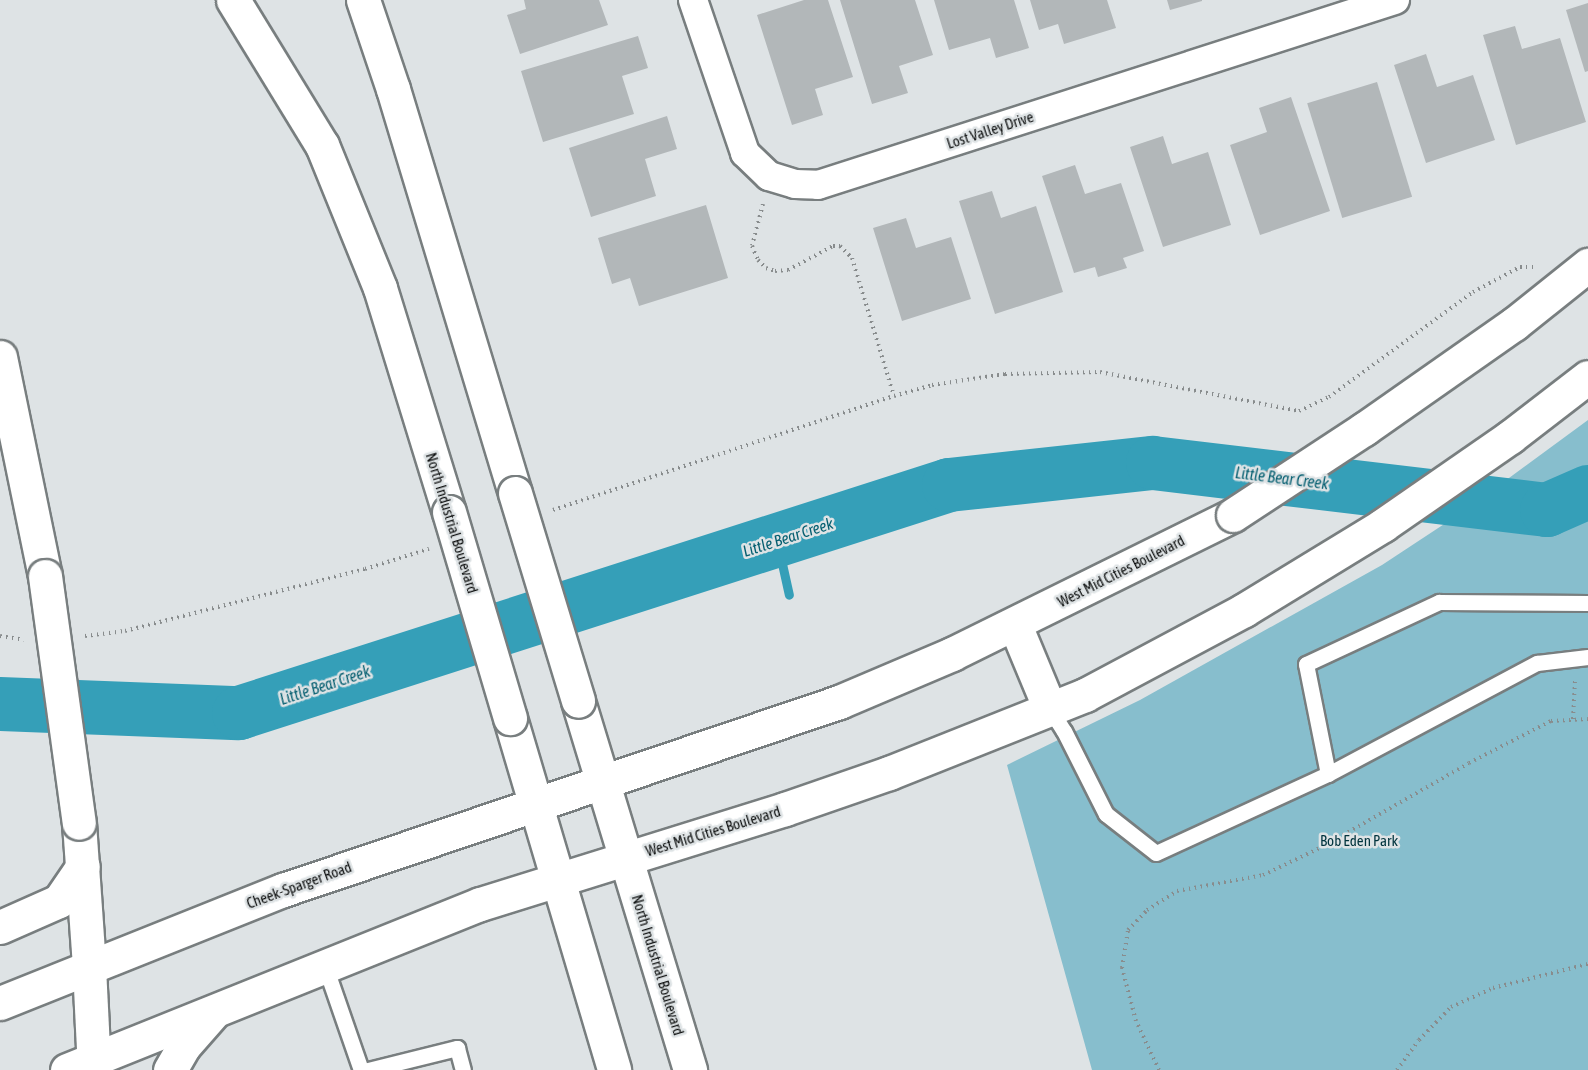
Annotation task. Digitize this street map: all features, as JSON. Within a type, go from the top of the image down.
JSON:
[{"type":"main road","name":"North Industrial Boulevard","points":[[233,0],[321,145],[380,288],[449,512],[614,1070]]},
{"type":"main road","name":"North Industrial Boulevard","points":[[363,0],[393,89],[690,1070]]},
{"type":"main road","name":"West Mid Cities Boulevard","points":[[603,782],[839,702],[1015,625],[1233,515],[1364,429],[1514,324],[1588,265]]},
{"type":"main road","points":[[0,357],[45,576],[79,823],[84,866],[89,967],[85,1066],[217,1008],[480,904],[626,859]]},
{"type":"main road","name":"West Mid Cities Boulevard","points":[[626,859],[890,773],[1085,694],[1244,610],[1383,525],[1510,437],[1588,377]]},
{"type":"main road","points":[[1015,625],[1050,709]]},
{"type":"main road","name":"Cheek-Sparger Road","points":[[0,1003],[283,890],[603,782]]},
{"type":"main road","points":[[0,927],[58,901],[84,866]]},
{"type":"main road","points":[[170,1070],[184,1046],[217,1008]]},
{"type":"street","name":"Lost Valley Drive","points":[[693,0],[745,153],[769,176],[795,183],[818,185],[1395,0]]},
{"type":"lane","points":[[1328,774],[1306,664],[1439,602],[1588,603]]},
{"type":"lane","points":[[1050,709],[1064,731],[1106,814],[1156,853],[1328,774],[1537,663],[1582,657]]},
{"type":"lane","points":[[325,966],[361,1070]]},
{"type":"lane","points":[[368,1070],[457,1048],[463,1070]]},
{"type":"path","points":[[769,176],[752,246],[758,260],[766,268],[775,272],[788,270],[833,246],[840,246],[846,251],[852,258],[894,396]]},
{"type":"path","points":[[544,513],[894,396],[932,385],[1005,374],[1100,372],[1299,411],[1329,397],[1473,292],[1520,267],[1543,267]]},
{"type":"path","points":[[78,636],[125,631],[365,569],[432,548]]},
{"type":"path","points":[[0,636],[30,642]]},
{"type":"path","points":[[1573,719],[1582,657]]},
{"type":"path","points":[[1159,1070],[1136,1021],[1122,968],[1128,930],[1147,910],[1177,891],[1263,875],[1322,847],[1469,763],[1551,721],[1588,719]]},
{"type":"path","points":[[1397,1070],[1419,1040],[1451,1007],[1493,988],[1588,964]]},
{"type":"green space","name":"Bob Eden Park","points":[[1588,420],[1588,1070],[1092,1070],[1007,765],[1140,700],[1382,565],[1464,511]]},
{"type":"building","points":[[524,0],[599,0],[608,25],[520,54],[507,15],[526,9]]},
{"type":"building","points":[[804,0],[828,0],[853,77],[815,89],[823,115],[792,125],[757,15]]},
{"type":"building","points":[[840,0],[915,0],[933,55],[899,66],[908,93],[872,104]]},
{"type":"building","points":[[934,0],[1014,0],[1029,48],[996,58],[990,38],[949,50]]},
{"type":"building","points":[[1030,0],[1107,0],[1116,28],[1064,44],[1058,24],[1039,30]]},
{"type":"building","points":[[1167,0],[1202,0],[1202,1],[1170,10]]},
{"type":"building","points":[[1588,3],[1588,71],[1585,72],[1566,10]]},
{"type":"building","points":[[1515,26],[1522,49],[1560,38],[1586,122],[1516,145],[1483,35]]},
{"type":"building","points":[[638,36],[648,68],[622,76],[634,114],[543,142],[521,71]]},
{"type":"building","points":[[1426,54],[1437,87],[1473,75],[1495,140],[1426,163],[1394,65]]},
{"type":"building","points":[[1377,82],[1412,197],[1342,218],[1307,103]]},
{"type":"building","points":[[1291,97],[1330,211],[1260,235],[1230,145],[1267,132],[1259,108]]},
{"type":"building","points":[[667,116],[677,149],[645,159],[656,196],[591,217],[569,148]]},
{"type":"building","points":[[1163,136],[1172,164],[1208,152],[1231,225],[1163,247],[1130,147]]},
{"type":"building","points":[[1075,165],[1085,194],[1121,183],[1144,251],[1123,258],[1127,268],[1098,277],[1095,267],[1074,273],[1042,176]]},
{"type":"building","points":[[992,191],[1001,218],[1036,206],[1063,292],[995,314],[959,201]]},
{"type":"building","points":[[706,205],[728,278],[639,306],[630,278],[612,284],[598,238]]},
{"type":"building","points":[[906,218],[916,248],[951,237],[971,299],[902,321],[873,228]]},
{"type":"waterway","name":"Little Bear Creek","points":[[0,704],[239,713],[949,485],[1153,463],[1547,510],[1588,492]]},
{"type":"waterway","points":[[777,541],[789,595]]}]
